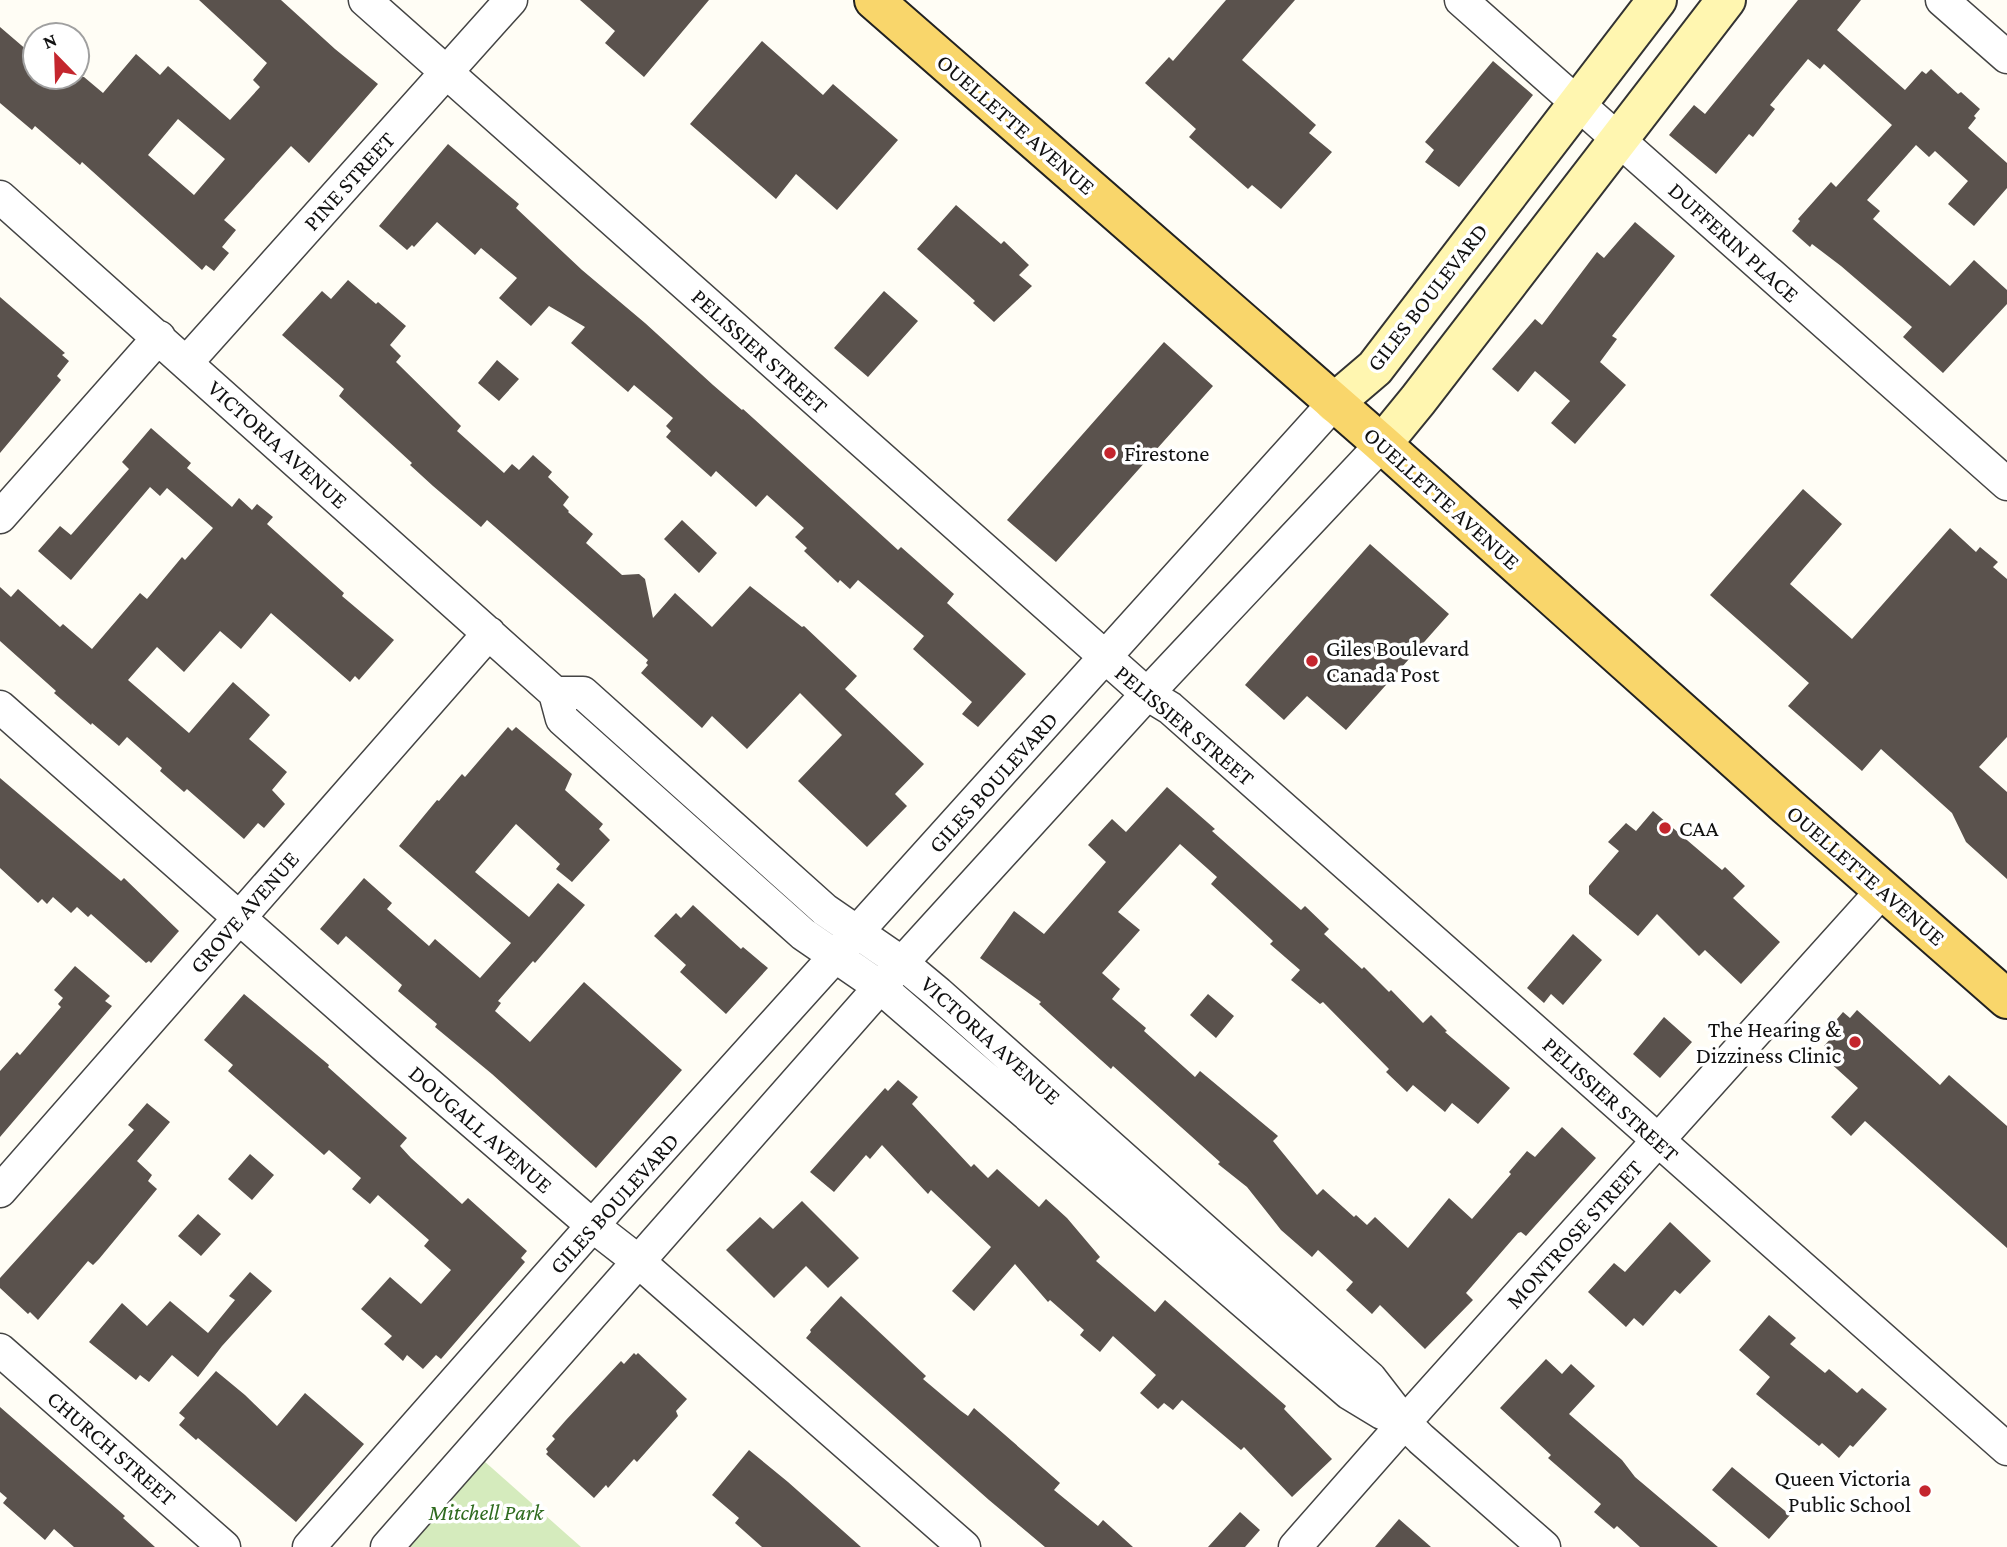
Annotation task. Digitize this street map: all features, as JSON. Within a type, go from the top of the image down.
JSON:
[{"type":"main road","name":"OUELLETTE AVENUE","points":[[874,0],[1382,444],[2007,999]]},
{"type":"street","name":"PELISSIER STREET","points":[[365,0],[1105,657],[1147,694],[1170,708],[2007,1449]]},
{"type":"street","name":"PINE STREET","points":[[187,362],[511,0]]},
{"type":"street","name":"DUFFERIN PLACE","points":[[1461,0],[2007,484]]},
{"type":"street","name":"GILES BOULEVARD","points":[[309,1547],[593,1226],[1334,403],[1375,368],[1657,0]]},
{"type":"street","points":[[387,1547],[902,962],[1147,694],[1382,444],[1726,0]]},
{"type":"street","points":[[1942,0],[2007,57]]},
{"type":"street","name":"VICTORIA AVENUE","points":[[0,197],[555,693],[562,719],[803,934],[880,987],[1349,1394],[1404,1422]]},
{"type":"street","points":[[0,517],[159,337]]},
{"type":"street","name":"GROVE AVENUE","points":[[0,1191],[489,633]]},
{"type":"street","name":"VICTORIA AVENUE","points":[[555,693],[583,693],[825,910],[902,962],[1370,1378],[1404,1422],[1544,1547]]},
{"type":"street","name":"DOUGALL AVENUE","points":[[0,707],[964,1547]]},
{"type":"street","name":"MONTROSE STREET","points":[[1295,1547],[1404,1422],[1883,890]]},
{"type":"street","name":"CHURCH STREET","points":[[0,1350],[225,1547]]},
{"type":"green space","name":"Mitchell Park","points":[[484,1461],[581,1547],[408,1547]]},
{"type":"building","points":[[199,0],[281,0],[378,84],[309,163],[291,146],[224,220],[236,230],[222,247],[229,253],[214,271],[206,265],[202,270],[82,162],[80,165],[35,126],[32,130],[0,103],[0,27],[21,45],[21,91],[91,91],[91,83],[103,93],[136,54],[160,75],[168,66],[230,120],[260,87],[253,80],[267,63]],"holes":[[[178,119],[225,159],[194,195],[148,155]]]},
{"type":"building","points":[[580,0],[709,0],[644,77],[605,43],[615,31]]},
{"type":"building","points":[[1226,0],[1295,0],[1242,60],[1316,125],[1309,133],[1332,152],[1281,209],[1252,185],[1248,189],[1189,137],[1196,129],[1145,83],[1169,57],[1173,61]]},
{"type":"building","points":[[1798,0],[1861,0],[1837,30],[1905,90],[1922,71],[1926,74],[1931,69],[1958,94],[1961,92],[1980,109],[1968,128],[2007,163],[2007,188],[1974,226],[1948,204],[1968,181],[1935,151],[1929,157],[1916,145],[1867,200],[1880,211],[1873,219],[1950,286],[1974,260],[2007,290],[2007,304],[1943,373],[1903,337],[1912,327],[1841,266],[1812,244],[1810,247],[1792,231],[1800,221],[1798,219],[1831,182],[1836,187],[1892,125],[1824,64],[1820,69],[1808,59],[1770,105],[1775,109],[1753,137],[1749,134],[1716,174],[1669,135],[1694,105],[1705,114]]},
{"type":"building","points":[[762,41],[823,95],[833,84],[898,140],[837,210],[796,174],[776,199],[690,124]]},
{"type":"building","points":[[1493,61],[1533,95],[1459,187],[1425,162],[1434,150],[1425,142]]},
{"type":"building","points":[[448,144],[519,204],[516,208],[582,270],[743,409],[898,550],[901,547],[954,594],[947,603],[1026,674],[978,727],[962,714],[972,702],[913,649],[924,636],[858,580],[850,589],[840,580],[838,583],[804,551],[807,548],[795,537],[804,528],[767,495],[756,507],[716,471],[711,477],[666,437],[671,431],[666,426],[673,418],[634,385],[628,392],[571,343],[585,327],[549,306],[531,326],[499,298],[517,278],[481,248],[475,255],[437,222],[414,247],[412,245],[407,250],[379,226]]},
{"type":"building","points":[[956,205],[1001,244],[1004,241],[1029,265],[1019,275],[1032,286],[994,322],[973,303],[975,301],[917,249]]},
{"type":"building","points":[[1635,222],[1675,256],[1612,336],[1617,339],[1600,362],[1626,385],[1575,444],[1551,423],[1570,401],[1535,371],[1518,392],[1492,369],[1535,319],[1542,325],[1597,252],[1604,258]]},
{"type":"building","points":[[348,280],[406,326],[390,345],[401,356],[396,362],[461,426],[457,431],[504,473],[512,464],[519,470],[533,455],[552,472],[548,477],[569,497],[563,505],[593,534],[586,543],[622,575],[639,574],[645,579],[653,618],[675,593],[712,627],[750,586],[804,626],[857,676],[845,689],[924,764],[895,794],[907,806],[867,847],[798,781],[842,735],[800,693],[747,749],[712,716],[702,728],[641,673],[648,665],[648,660],[487,520],[481,527],[433,486],[339,396],[344,389],[282,335],[322,291],[331,299]]},
{"type":"building","points":[[884,291],[918,321],[868,377],[834,348]]},
{"type":"building","points":[[0,297],[65,353],[62,355],[69,361],[57,376],[61,380],[0,453]]},
{"type":"building","name":"Firestone","points":[[1164,342],[1213,386],[1056,562],[1007,520]]},
{"type":"building","points":[[497,360],[519,379],[499,401],[478,383]]},
{"type":"building","points":[[151,428],[191,463],[187,468],[232,507],[239,498],[252,510],[257,504],[273,517],[267,524],[344,593],[342,596],[394,640],[359,680],[355,676],[350,682],[271,613],[241,649],[220,631],[184,672],[157,647],[128,680],[189,733],[233,682],[270,715],[249,739],[287,772],[272,790],[285,804],[264,828],[258,823],[244,839],[187,789],[184,792],[127,737],[119,746],[92,723],[91,725],[0,641],[0,587],[11,597],[18,589],[60,627],[63,624],[92,649],[140,593],[147,599],[182,557],[185,560],[213,528],[167,488],[160,496],[150,487],[71,580],[38,551],[60,526],[71,535],[129,469],[122,462]]},
{"type":"building","points":[[1803,489],[1842,524],[1790,584],[1852,639],[1950,528],[1976,552],[1980,547],[1998,562],[1993,567],[2007,579],[2007,737],[1979,767],[2007,792],[2007,879],[1966,842],[1952,813],[1881,749],[1862,771],[1788,706],[1809,683],[1710,595]]},
{"type":"building","points":[[682,520],[717,553],[699,573],[664,539]]},
{"type":"building","points":[[1370,544],[1449,614],[1346,730],[1307,696],[1284,720],[1245,685]]},
{"type":"building","points":[[508,727],[512,731],[516,727],[572,774],[565,790],[603,824],[599,829],[610,840],[572,882],[556,869],[560,864],[516,824],[475,872],[529,917],[558,883],[585,905],[498,1001],[501,1003],[495,1011],[530,1042],[584,982],[682,1070],[596,1168],[492,1074],[435,1027],[437,1024],[398,991],[402,985],[346,936],[338,945],[320,929],[364,878],[392,903],[387,909],[429,946],[435,939],[480,978],[511,943],[399,846],[437,800],[439,801],[462,774],[465,777]]},
{"type":"building","points":[[0,778],[121,881],[124,878],[179,931],[151,963],[146,963],[91,914],[88,917],[77,907],[71,913],[53,897],[47,904],[42,899],[38,903],[0,868]]},
{"type":"building","points":[[1167,787],[1301,910],[1305,906],[1329,929],[1324,934],[1389,992],[1391,990],[1423,1023],[1431,1015],[1447,1031],[1445,1032],[1510,1088],[1478,1124],[1452,1103],[1445,1112],[1413,1085],[1407,1092],[1386,1072],[1389,1069],[1323,1002],[1320,1004],[1291,980],[1300,970],[1270,944],[1273,941],[1211,884],[1217,877],[1180,844],[1118,912],[1140,930],[1102,973],[1120,989],[1112,999],[1146,1028],[1144,1031],[1195,1077],[1200,1071],[1278,1136],[1273,1141],[1317,1195],[1323,1189],[1367,1225],[1375,1217],[1408,1248],[1449,1198],[1472,1219],[1527,1151],[1535,1157],[1562,1127],[1596,1158],[1526,1236],[1518,1233],[1466,1293],[1473,1300],[1425,1349],[1380,1305],[1372,1314],[1346,1290],[1353,1282],[1318,1250],[1312,1257],[1281,1230],[1247,1187],[1218,1164],[1220,1162],[1113,1066],[1111,1069],[1039,1004],[1041,1002],[980,958],[1014,911],[1044,934],[1106,862],[1088,845],[1112,819],[1126,832]]},
{"type":"building","points":[[1653,811],[1722,870],[1725,867],[1745,886],[1733,898],[1780,942],[1741,984],[1705,950],[1699,956],[1657,914],[1638,936],[1589,894],[1589,886],[1619,851],[1608,842],[1626,823],[1636,831]]},
{"type":"building","points":[[693,905],[741,949],[743,947],[768,968],[726,1014],[680,972],[686,965],[654,936],[676,913],[681,918]]},
{"type":"building","points":[[1573,934],[1602,960],[1563,1005],[1551,994],[1544,1003],[1527,988]]},
{"type":"building","points":[[75,966],[110,996],[105,1001],[112,1006],[0,1137],[0,1071],[17,1052],[20,1055],[61,1007],[58,1004],[63,998],[54,990]]},
{"type":"building","points":[[244,994],[329,1065],[328,1067],[407,1138],[400,1146],[411,1158],[462,1204],[468,1198],[527,1251],[521,1258],[525,1262],[441,1359],[436,1355],[423,1369],[407,1355],[403,1361],[384,1344],[392,1336],[361,1309],[390,1277],[421,1304],[451,1270],[424,1246],[429,1240],[378,1195],[370,1204],[352,1189],[361,1178],[329,1150],[324,1155],[228,1071],[233,1065],[204,1040]]},
{"type":"building","points":[[1208,994],[1234,1016],[1216,1038],[1190,1015]]},
{"type":"building","points":[[1857,1010],[1940,1085],[1949,1075],[2007,1126],[2007,1248],[1865,1121],[1851,1136],[1831,1117],[1858,1088],[1827,1060],[1832,1054],[1824,1046],[1832,1037],[1826,1032],[1843,1012],[1850,1018]]},
{"type":"building","points":[[1664,1017],[1692,1042],[1660,1078],[1633,1054]]},
{"type":"building","points":[[898,1080],[918,1097],[912,1104],[971,1167],[974,1164],[988,1178],[997,1169],[1039,1207],[1046,1199],[1067,1218],[1100,1257],[1096,1261],[1155,1312],[1165,1300],[1286,1406],[1284,1409],[1332,1459],[1292,1497],[1244,1447],[1241,1450],[1182,1400],[1173,1410],[1164,1403],[1158,1409],[1140,1393],[1156,1375],[1113,1336],[1100,1352],[1080,1335],[1084,1330],[1050,1300],[1048,1302],[1015,1264],[974,1311],[952,1291],[991,1247],[931,1190],[928,1194],[882,1145],[870,1159],[866,1155],[834,1192],[810,1172],[885,1088],[888,1091]]},
{"type":"building","points":[[147,1103],[170,1122],[137,1161],[152,1175],[148,1181],[157,1189],[99,1259],[93,1265],[88,1261],[38,1320],[0,1288],[0,1278],[134,1130],[128,1125]]},
{"type":"building","points":[[250,1154],[274,1175],[252,1200],[228,1179]]},
{"type":"building","points":[[802,1201],[859,1258],[828,1288],[806,1266],[774,1298],[726,1250],[760,1217],[773,1229]]},
{"type":"building","points":[[198,1214],[221,1234],[201,1256],[178,1236]]},
{"type":"building","points":[[1670,1222],[1711,1261],[1680,1294],[1675,1290],[1643,1326],[1634,1318],[1626,1327],[1588,1292],[1614,1263],[1625,1272]]},
{"type":"building","points":[[250,1272],[272,1291],[198,1377],[172,1355],[149,1382],[140,1375],[136,1380],[89,1342],[122,1303],[147,1326],[170,1301],[208,1333],[235,1300],[229,1296]]},
{"type":"building","points":[[841,1296],[926,1376],[923,1379],[968,1416],[974,1408],[1060,1483],[1054,1490],[1098,1526],[1103,1520],[1133,1547],[1045,1547],[989,1500],[806,1338]]},
{"type":"building","points":[[1769,1315],[1796,1338],[1790,1344],[1825,1373],[1829,1369],[1857,1393],[1862,1388],[1887,1409],[1853,1447],[1850,1445],[1839,1458],[1822,1443],[1819,1446],[1756,1394],[1770,1377],[1739,1350]]},
{"type":"building","points":[[634,1353],[638,1353],[687,1399],[676,1411],[678,1416],[637,1462],[634,1459],[608,1488],[606,1485],[594,1498],[546,1454],[546,1449],[555,1439],[552,1436],[566,1420],[621,1361],[624,1364]]},
{"type":"building","points":[[1546,1359],[1562,1374],[1571,1364],[1595,1386],[1569,1414],[1622,1460],[1635,1477],[1718,1547],[1640,1547],[1617,1526],[1614,1529],[1594,1512],[1601,1504],[1548,1458],[1551,1455],[1500,1408]]},
{"type":"building","points":[[216,1371],[277,1426],[305,1393],[364,1444],[296,1522],[198,1438],[196,1440],[179,1425],[185,1418],[179,1413]]},
{"type":"building","points":[[0,1407],[125,1516],[123,1518],[155,1547],[74,1547],[54,1529],[45,1540],[3,1503],[7,1498],[0,1492]]},
{"type":"building","points":[[749,1450],[861,1547],[762,1547],[735,1523],[739,1518],[712,1495]]},
{"type":"building","points":[[1732,1467],[1790,1515],[1769,1539],[1712,1490]]},
{"type":"building","points":[[1240,1512],[1260,1530],[1245,1547],[1208,1547]]},
{"type":"building","points":[[1399,1519],[1431,1547],[1375,1547]]},
{"type":"place","name":"Firestone","points":[[1110,453]]},
{"type":"place","name":"Giles Boulevard Canada Post","points":[[1312,661]]},
{"type":"place","name":"CAA","points":[[1665,828]]},
{"type":"place","name":"The Hearing & Dizziness Clinic","points":[[1855,1042]]},
{"type":"place","name":"Queen Victoria Public School","points":[[1925,1491]]}]
